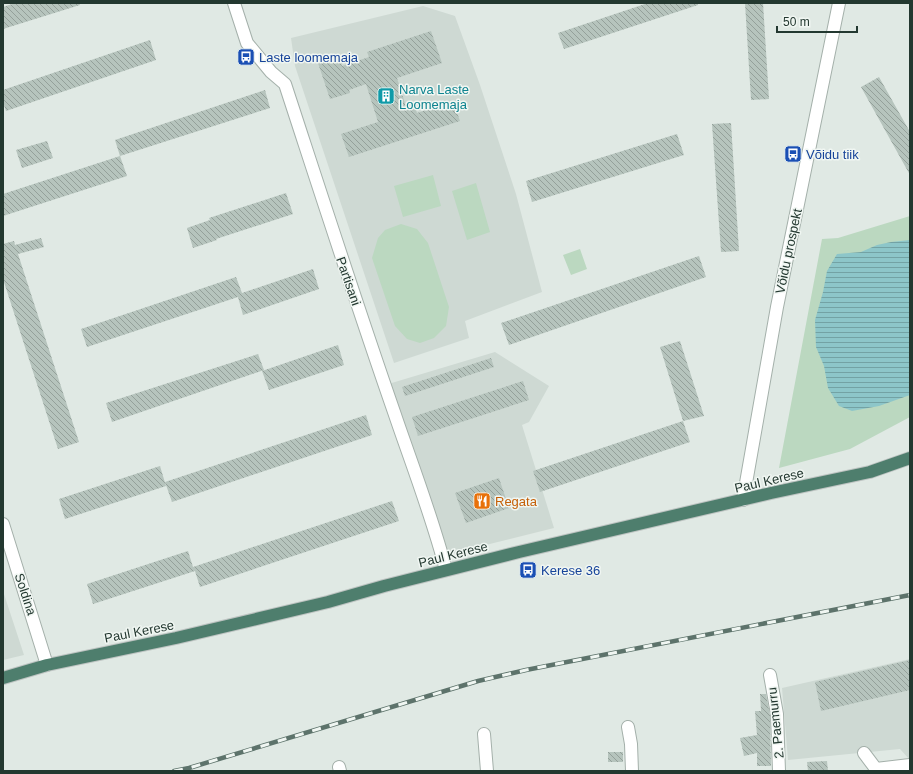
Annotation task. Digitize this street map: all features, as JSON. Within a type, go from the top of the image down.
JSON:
[{"type":"highway","name":"Paul Kerese","points":[[3,678],[47,665],[176,638],[328,602],[446,570],[743,500],[870,472],[910,458]]},
{"type":"street","name":"Partisani","points":[[234,3],[247,43],[271,72],[285,84],[333,232],[414,467],[446,570]]},
{"type":"street","name":"Võidu prospekt","points":[[743,500],[776,307],[839,3]]},
{"type":"street","name":"Soldina","points":[[3,524],[47,665]]},
{"type":"street","name":"2. Paemurru","points":[[770,675],[777,714],[779,771]]},
{"type":"street","points":[[628,727],[631,744],[632,771]]},
{"type":"street","points":[[484,734],[487,771]]},
{"type":"street","points":[[864,753],[876,769],[910,765]]},
{"type":"shaded area","points":[[423,6],[455,16],[480,85],[516,194],[542,292],[465,321],[469,338],[394,363],[295,66],[291,38]]},
{"type":"shaded area","points":[[495,352],[549,386],[529,422],[522,425],[554,528],[441,556],[385,385]]},
{"type":"shaded area","points":[[3,591],[24,655],[3,660]]},
{"type":"shaded area","points":[[910,659],[910,760],[900,749],[788,760],[782,688]]},
{"type":"green space","points":[[433,175],[441,206],[403,217],[394,186]]},
{"type":"green space","points":[[476,183],[490,232],[467,240],[452,191]]},
{"type":"green space","points":[[910,216],[910,417],[850,449],[779,468],[822,239],[838,238]]},
{"type":"green space","points":[[401,224],[417,229],[428,243],[449,307],[446,326],[434,338],[420,343],[407,339],[395,326],[372,258],[378,238],[385,230]]},
{"type":"green space","points":[[580,249],[587,269],[571,275],[563,255]]},
{"type":"water","points":[[910,240],[910,395],[879,406],[852,411],[839,406],[828,388],[824,366],[816,347],[815,320],[827,271],[837,254],[861,252],[877,245]]},
{"type":"building","points":[[15,3],[79,3],[80,5],[3,29],[3,7]]},
{"type":"building","points":[[648,3],[698,3],[698,5],[564,49],[558,33]]},
{"type":"building","points":[[745,3],[763,3],[769,99],[751,100]]},
{"type":"building","name":"Narva Laste Loomemaja","points":[[431,31],[442,63],[397,78],[407,110],[415,107],[417,113],[453,101],[460,121],[349,157],[341,134],[378,122],[366,84],[349,90],[350,93],[330,99],[318,63],[339,56],[342,66],[369,57],[367,52]]},
{"type":"building","points":[[150,40],[156,60],[6,111],[3,102],[3,90]]},
{"type":"building","points":[[879,77],[910,132],[910,175],[861,87]]},
{"type":"building","points":[[265,90],[270,108],[120,156],[115,140]]},
{"type":"building","points":[[731,123],[739,251],[721,252],[712,124]]},
{"type":"building","points":[[677,134],[684,155],[532,202],[526,181]]},
{"type":"building","points":[[47,141],[53,158],[22,168],[16,150]]},
{"type":"building","points":[[120,156],[127,176],[3,216],[3,194]]},
{"type":"building","points":[[286,193],[293,214],[193,248],[187,228],[210,220],[209,218]]},
{"type":"building","points":[[41,238],[44,247],[18,254],[79,442],[58,449],[3,279],[3,244],[14,241],[15,245]]},
{"type":"building","points":[[699,256],[706,277],[509,345],[501,323]]},
{"type":"building","points":[[313,269],[319,289],[243,315],[238,297],[87,347],[81,329],[236,277],[242,293]]},
{"type":"building","points":[[680,341],[704,416],[683,421],[660,347]]},
{"type":"building","points":[[338,345],[344,365],[269,390],[262,371]]},
{"type":"building","points":[[258,354],[264,370],[112,422],[106,403]]},
{"type":"building","points":[[491,358],[494,367],[405,396],[402,387]]},
{"type":"building","points":[[523,381],[529,400],[418,436],[412,417]]},
{"type":"building","points":[[366,415],[372,435],[172,502],[165,482]]},
{"type":"building","points":[[683,421],[690,442],[540,492],[533,471]]},
{"type":"building","points":[[160,466],[166,486],[65,519],[59,499]]},
{"type":"building","name":"Regata","points":[[499,478],[509,508],[466,523],[455,493]]},
{"type":"building","points":[[392,501],[399,521],[200,587],[195,571],[93,604],[87,584],[188,551],[193,567]]},
{"type":"building","points":[[910,660],[910,690],[821,711],[815,682]]},
{"type":"building","points":[[760,694],[766,694],[770,715],[771,766],[757,766],[757,753],[744,756],[740,738],[757,735],[755,711],[761,711]]},
{"type":"building","points":[[608,752],[623,752],[623,762],[608,762]]},
{"type":"building","points":[[827,761],[828,771],[808,771],[807,762]]},
{"type":"railway","points":[[174,771],[189,768],[478,681],[526,670],[910,595]]},
{"type":"place","name":"Laste loomemaja","points":[[246,57]]},
{"type":"place","name":"Narva Laste Loomemaja","points":[[386,96]]},
{"type":"place","name":"Võidu tiik","points":[[793,154]]},
{"type":"place","name":"Regata","points":[[482,501]]},
{"type":"place","name":"Kerese 36","points":[[528,570]]}]
